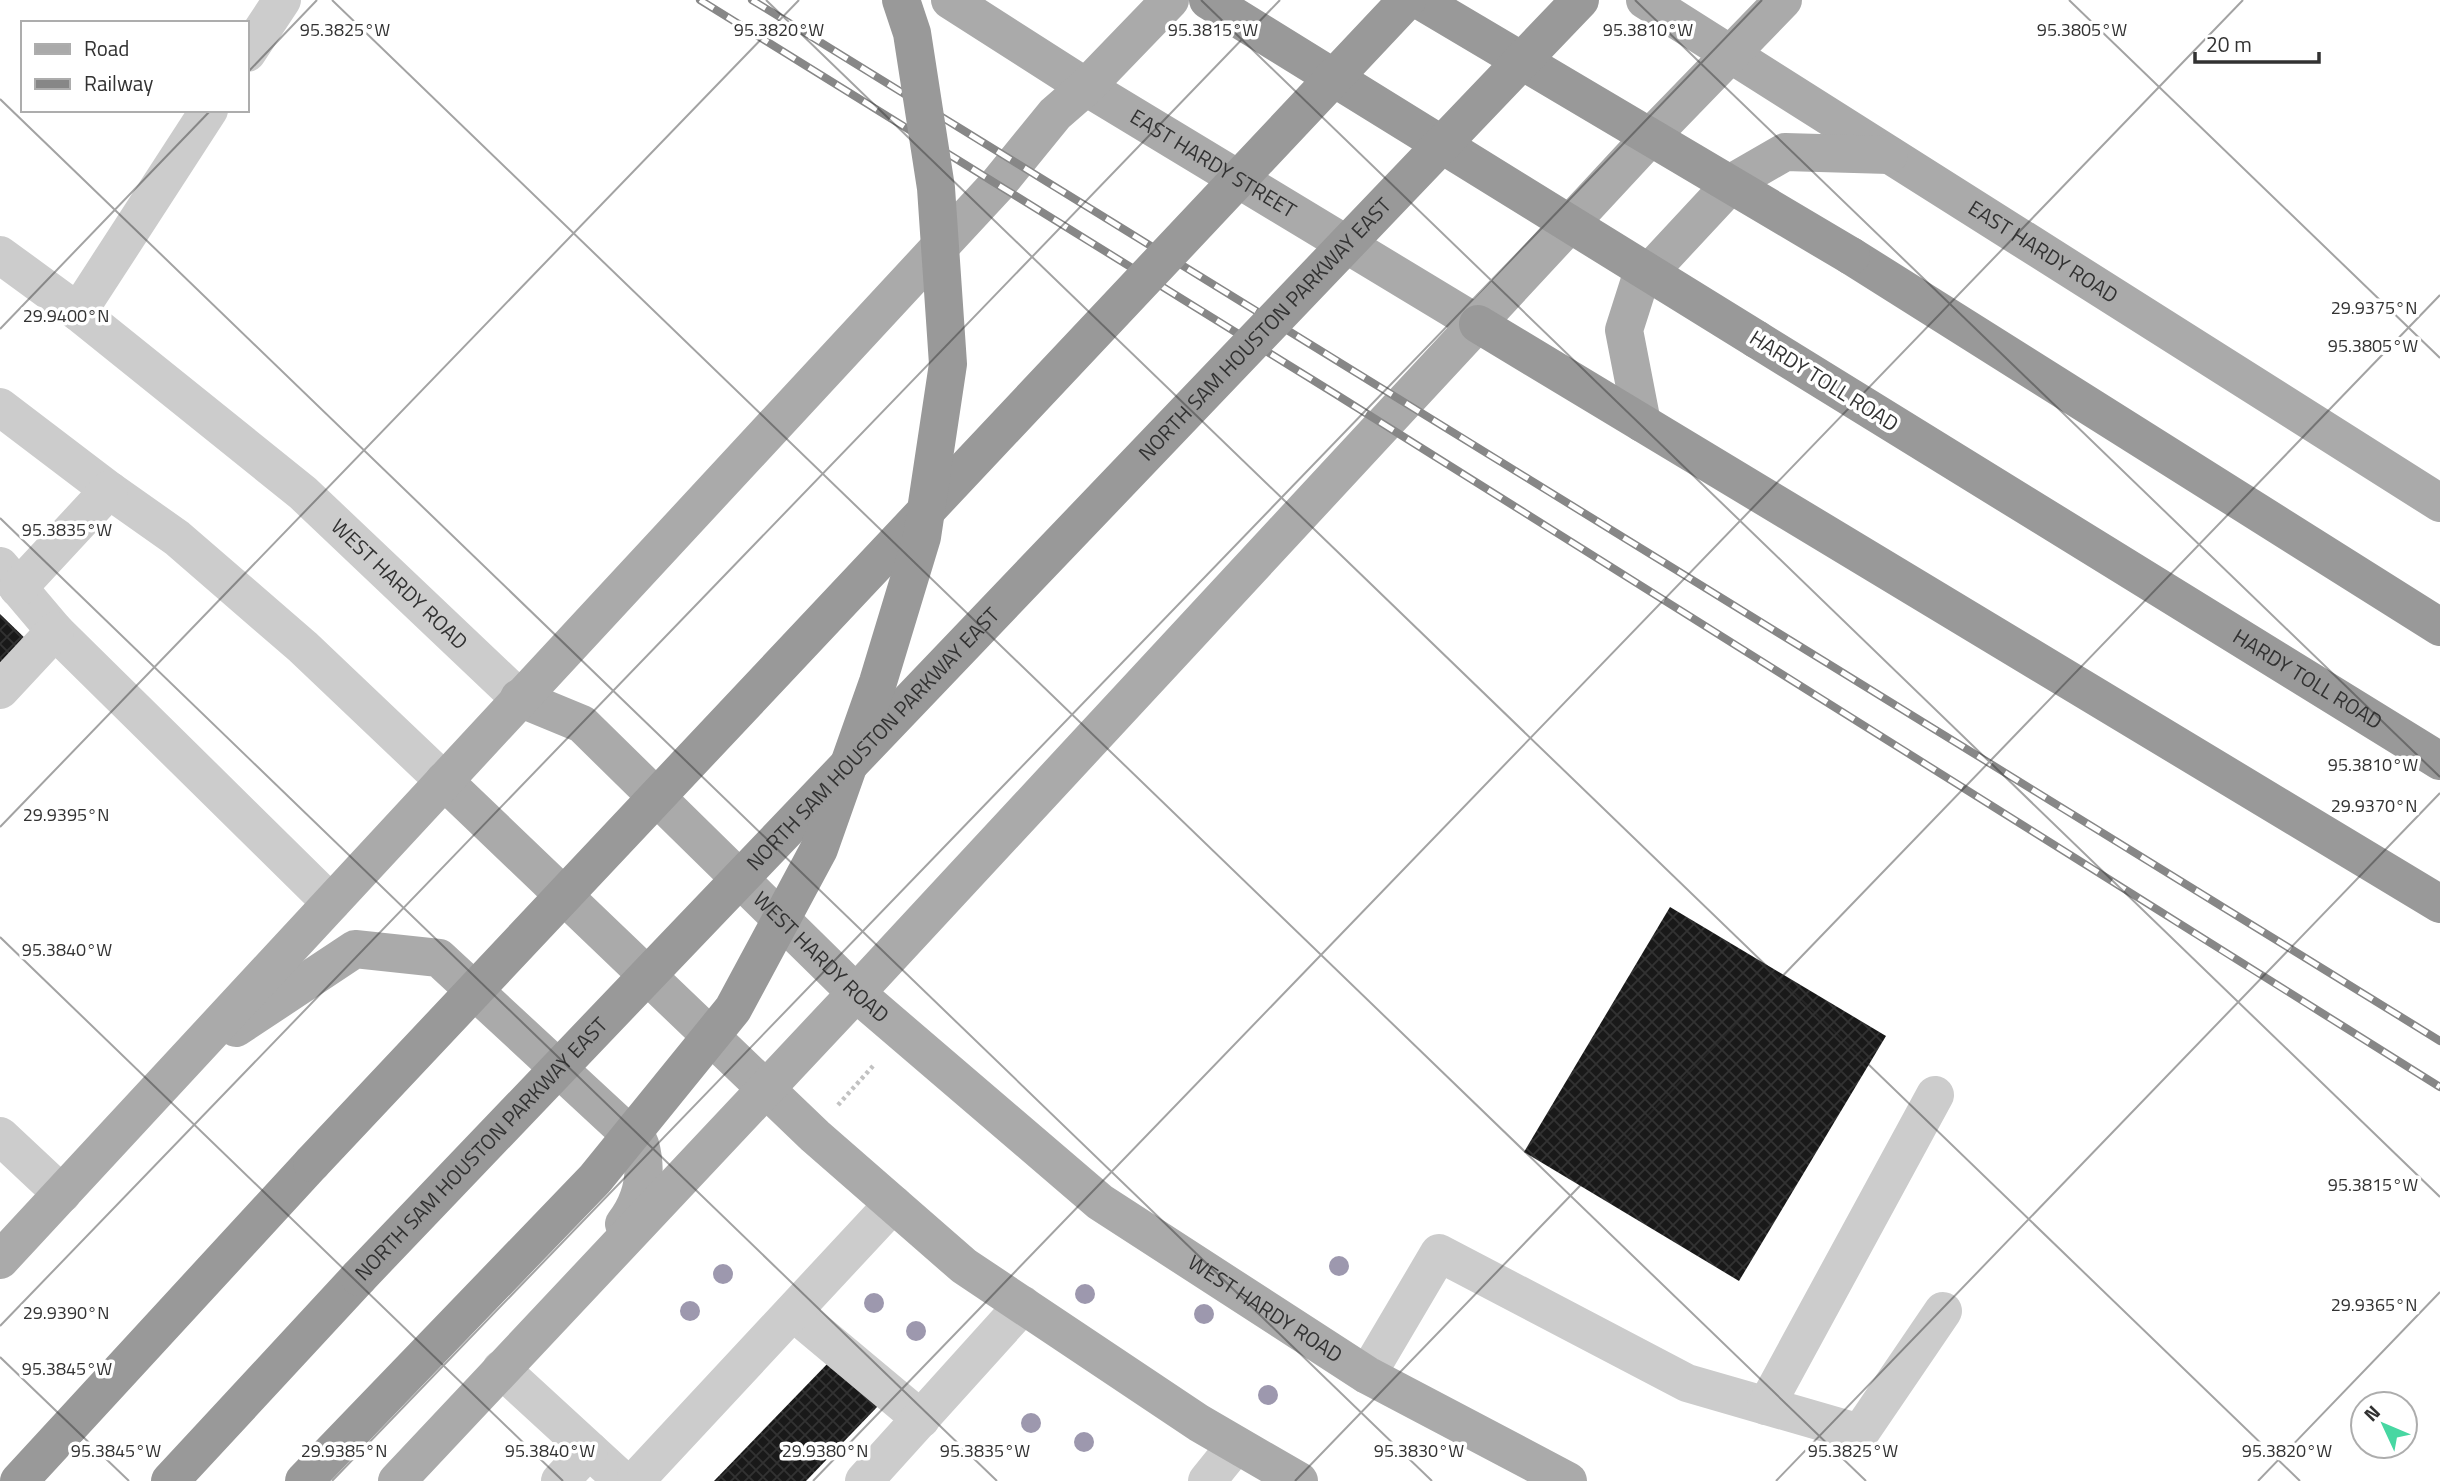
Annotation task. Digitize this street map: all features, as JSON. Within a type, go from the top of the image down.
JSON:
[{"type":"highway","points":[[304,1481],[595,1179],[733,1009],[819,849],[878,682],[922,537],[948,365],[936,188],[912,33],[901,0]]},
{"type":"highway","name":"HARDY TOLL ROAD","points":[[1208,0],[2440,761]]},
{"type":"highway","points":[[19,1481],[312,1163],[1407,0]]},
{"type":"highway","points":[[1419,0],[1851,256],[2440,627]]},
{"type":"highway","name":"NORTH SAM HOUSTON PARKWAY EAST","points":[[170,1481],[359,1277],[1580,0]]},
{"type":"highway","points":[[1478,324],[2440,904]]},
{"type":"main road","name":"EAST HARDY STREET","points":[[950,0],[1086,87],[1478,324]]},
{"type":"main road","points":[[0,1260],[998,184],[1055,114],[1086,87],[1171,0]]},
{"type":"main road","name":"EAST HARDY ROAD","points":[[1645,0],[2440,503]]},
{"type":"main road","points":[[409,1478],[501,1369],[562,1303],[856,993],[1783,0]]},
{"type":"main road","points":[[1642,422],[1624,330],[1639,282],[1733,182],[1785,152],[1889,155]]},
{"type":"main road","name":"WEST HARDY ROAD","points":[[519,698],[582,724],[856,993],[1100,1202],[1367,1375],[1568,1481]]},
{"type":"main road","points":[[444,781],[815,1136],[964,1266],[1199,1423],[1299,1481]]},
{"type":"main road","points":[[184,1063],[355,948],[439,958],[640,1144],[645,1160],[644,1186],[632,1212],[562,1303]]},
{"type":"street","points":[[248,51],[282,0]]},
{"type":"street","points":[[78,312],[208,112]]},
{"type":"street","name":"WEST HARDY ROAD","points":[[0,255],[78,312],[303,494],[519,698]]},
{"type":"street","points":[[0,407],[177,538],[303,648],[444,781]]},
{"type":"street","points":[[109,490],[9,577],[55,631],[331,903]]},
{"type":"street","points":[[0,690],[55,631]]},
{"type":"street","points":[[1766,1406],[1936,1095]]},
{"type":"street","points":[[0,1136],[62,1194]]},
{"type":"street","points":[[635,1481],[893,1205]]},
{"type":"street","points":[[1367,1375],[1439,1253],[1687,1383],[1860,1433],[1943,1311]]},
{"type":"street","points":[[864,1481],[1023,1306]]},
{"type":"street","points":[[793,1312],[921,1419]]},
{"type":"street","points":[[501,1369],[623,1481]]},
{"type":"street","points":[[1207,1481],[1236,1445]]},
{"type":"street","points":[[559,1481],[589,1450]]},
{"type":"path","points":[[836,1107],[873,1066]]},
{"type":"building","points":[[0,614],[31,644],[0,677]]},
{"type":"building","points":[[1670,907],[1886,1036],[1739,1281],[1524,1152]]},
{"type":"building","points":[[831,1360],[878,1406],[806,1481],[714,1481]]},
{"type":"railway","points":[[700,0],[1337,395],[2440,1087]]},
{"type":"railway","points":[[752,0],[2440,1041]]}]
